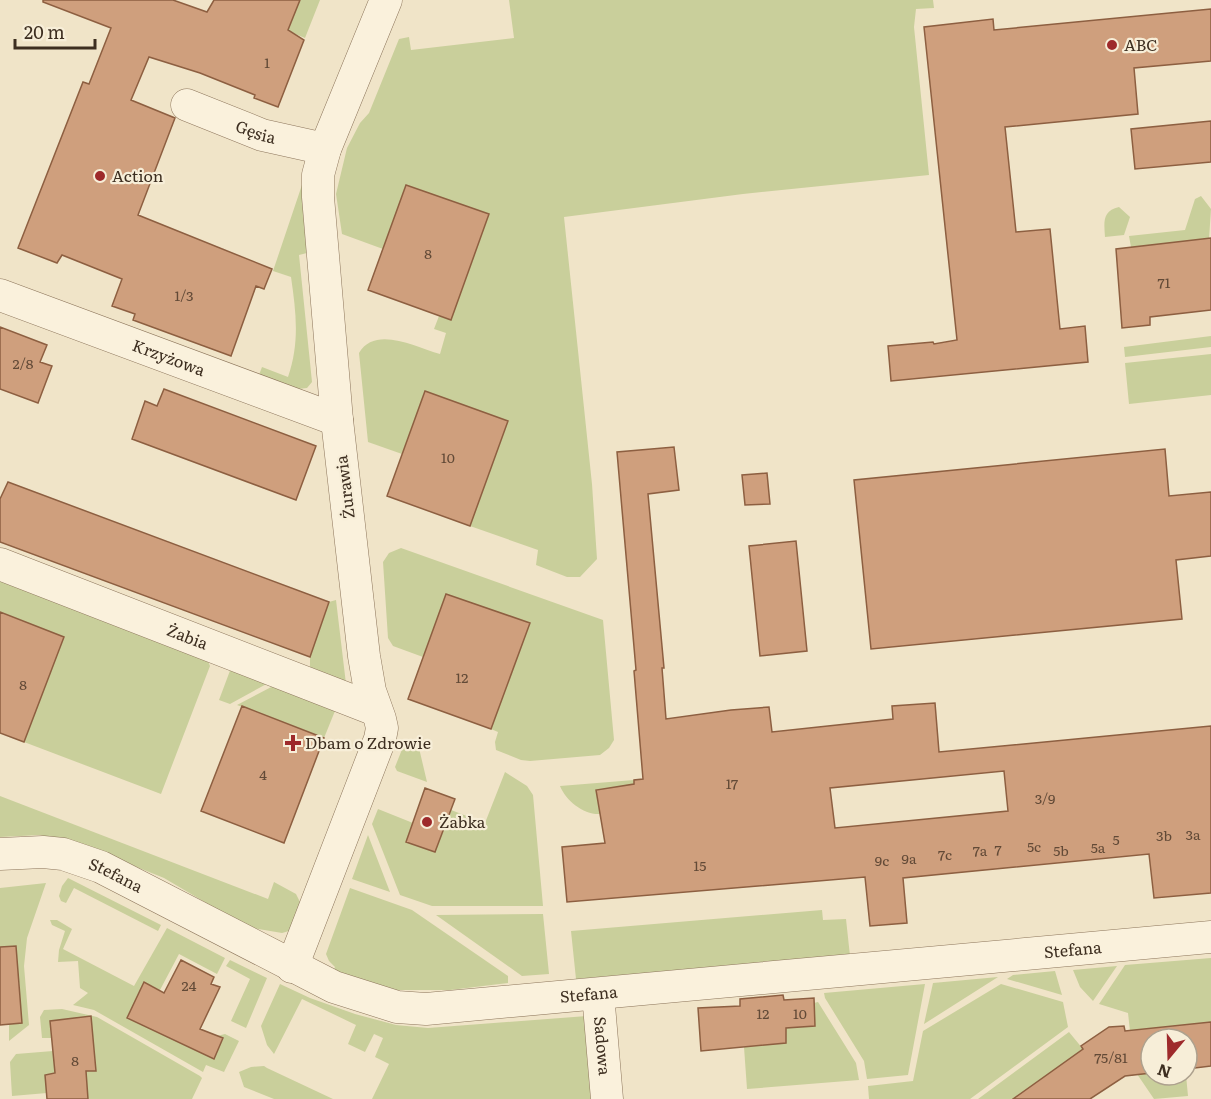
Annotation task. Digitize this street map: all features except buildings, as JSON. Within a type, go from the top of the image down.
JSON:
[{"type":"street","name":"Żurawia","points":[[292,967],[380,739],[382,728],[370,691],[364,656],[337,420],[318,175],[325,149],[386,0]]},
{"type":"street","name":"Gęsia","points":[[188,105],[262,135],[325,149]]},
{"type":"street","name":"Krzyżowa","points":[[0,295],[337,420]]},
{"type":"street","name":"Żabia","points":[[0,564],[376,710]]},
{"type":"street","name":"Stefana","points":[[0,854],[43,852],[63,854],[101,867],[292,967],[341,990],[398,1007],[426,1009],[1211,937]]},
{"type":"street","name":"Sadowa","points":[[598,994],[607,1099]]},
{"type":"green space","points":[[300,0],[320,0],[305,38],[288,31]]},
{"type":"green space","points":[[509,0],[933,0],[934,8],[916,9],[914,27],[929,175],[743,194],[564,217],[592,484],[597,559],[580,577],[567,577],[536,565],[538,550],[470,526],[508,421],[425,391],[402,454],[368,442],[359,353],[375,340],[385,339],[408,343],[440,354],[446,333],[434,329],[439,316],[451,320],[488,214],[406,185],[383,249],[342,234],[336,194],[347,148],[360,123],[369,113],[399,39],[409,37],[411,50],[514,38]]},
{"type":"green space","points":[[306,173],[311,252],[299,255],[312,382],[307,388],[298,389],[259,375],[262,367],[288,377],[292,364],[296,327],[291,277],[273,271]]},
{"type":"green space","points":[[1201,196],[1211,209],[1209,239],[1131,247],[1129,236],[1185,230],[1195,199]]},
{"type":"green space","points":[[1119,207],[1130,217],[1124,235],[1105,237],[1105,218],[1110,211]]},
{"type":"green space","points":[[1211,336],[1211,347],[1125,357],[1124,347]]},
{"type":"green space","points":[[1211,354],[1211,395],[1129,404],[1125,363]]},
{"type":"green space","points":[[401,548],[603,620],[614,740],[609,748],[600,755],[530,761],[521,760],[496,750],[495,742],[498,732],[491,729],[530,623],[446,594],[423,657],[393,646],[388,638],[383,562],[389,553]]},
{"type":"green space","points":[[0,577],[207,659],[210,666],[161,794],[24,742],[0,612]]},
{"type":"green space","points":[[336,600],[346,684],[310,674],[310,657],[329,602]]},
{"type":"green space","points":[[231,668],[272,681],[230,704],[219,700]]},
{"type":"green space","points":[[279,683],[337,706],[324,738],[237,705]]},
{"type":"green space","points":[[409,741],[419,748],[427,782],[397,771],[395,767],[405,742]]},
{"type":"green space","points":[[505,772],[527,786],[533,795],[543,906],[432,906],[400,895],[372,824],[378,809],[413,823],[406,842],[435,852],[451,810],[485,823]]},
{"type":"green space","points":[[634,780],[635,808],[618,787],[596,790],[600,814],[582,810],[576,806],[560,786]]},
{"type":"green space","points":[[0,796],[268,899],[274,882],[296,894],[301,911],[295,925],[289,931],[282,933],[247,927],[164,878],[92,849],[40,835],[0,837]]},
{"type":"green space","points":[[368,835],[390,892],[352,879]]},
{"type":"green space","points":[[68,878],[161,925],[158,931],[74,888],[66,903],[61,901],[59,896],[62,886]]},
{"type":"green space","points":[[46,883],[27,938],[24,966],[29,1025],[9,1041],[9,1024],[22,1023],[19,982],[0,983],[0,888]]},
{"type":"green space","points":[[350,888],[412,910],[508,976],[508,983],[450,990],[394,990],[333,972],[335,967],[326,954]]},
{"type":"green space","points":[[822,910],[823,920],[846,919],[850,956],[576,979],[571,931]]},
{"type":"green space","points":[[543,914],[549,974],[522,976],[436,915]]},
{"type":"green space","points":[[50,920],[57,920],[72,929],[63,949],[134,986],[167,928],[225,958],[217,974],[179,954],[160,990],[144,983],[127,1018],[214,1058],[223,1039],[217,1036],[225,1034],[239,1041],[224,1072],[206,1065],[203,1072],[94,1010],[73,1005],[88,993],[80,988],[78,961],[58,962],[65,931],[52,925]]},
{"type":"green space","points":[[1211,958],[1211,1022],[1166,1027],[1139,1027],[1139,1030],[1130,1031],[1128,1013],[1099,1004],[1125,965]]},
{"type":"green space","points":[[230,960],[267,978],[246,1028],[231,1021],[250,979],[226,966]]},
{"type":"green space","points":[[1117,966],[1093,1001],[1080,987],[1073,970]]},
{"type":"green space","points":[[1055,971],[1062,995],[1007,979],[1013,975]]},
{"type":"green space","points":[[998,977],[924,1024],[933,983]]},
{"type":"green space","points":[[280,984],[310,998],[355,1014],[396,1025],[428,1028],[587,1016],[595,1099],[372,1099],[389,1064],[375,1057],[383,1038],[374,1034],[365,1052],[348,1044],[356,1025],[302,999],[274,1054],[267,1045],[261,1026]]},
{"type":"green space","points":[[925,984],[908,1075],[867,1079],[864,1061],[824,993]]},
{"type":"green space","points":[[1001,984],[1063,1002],[1068,1027],[970,1099],[869,1099],[868,1086],[913,1081],[923,1031]]},
{"type":"green space","points":[[818,1002],[856,1063],[859,1080],[747,1089],[744,1047],[786,1043],[786,1028],[815,1026],[814,1003]]},
{"type":"green space","points":[[62,1009],[97,1017],[200,1076],[202,1078],[192,1099],[88,1099],[86,1071],[96,1070],[91,1017],[50,1021],[52,1038],[42,1038],[40,1017],[44,1010]]},
{"type":"green space","points":[[1069,1032],[1083,1049],[1013,1099],[978,1099]]},
{"type":"green space","points":[[53,1051],[55,1073],[45,1075],[47,1093],[12,1096],[10,1062],[16,1054]]},
{"type":"green space","points":[[264,1066],[333,1099],[274,1099],[244,1087],[239,1072],[251,1067]]},
{"type":"green space","points":[[1146,1087],[1187,1087],[1188,1096],[1154,1099]]},
{"type":"place","name":"ABC","points":[[1112,45]]},
{"type":"place","name":"Action","points":[[100,176]]},
{"type":"place","name":"Dbam o Zdrowie","points":[[293,743]]},
{"type":"place","name":"Żabka","points":[[427,822]]}]
